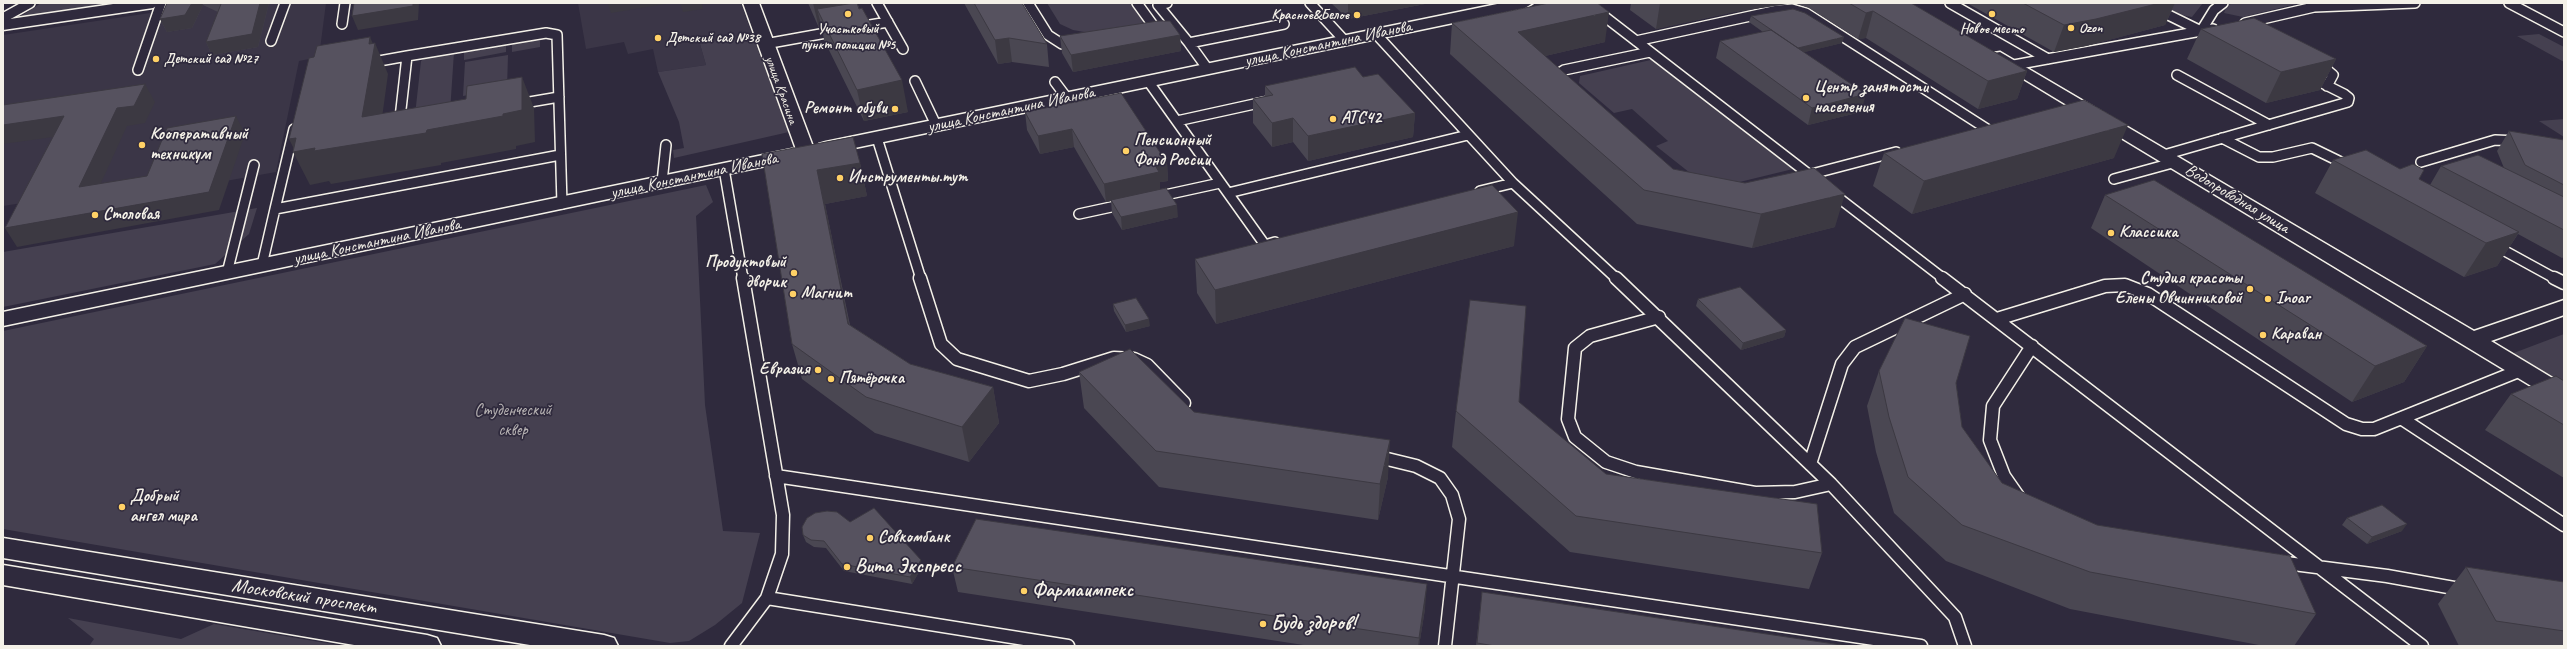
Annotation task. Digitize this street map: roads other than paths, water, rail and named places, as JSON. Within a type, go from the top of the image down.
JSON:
[{"type":"street","points":[[3,26],[124,5],[154,3]]},
{"type":"street","name":"улица Красина","points":[[752,3],[765,44],[806,152]]},
{"type":"street","name":"улица Константина Иванова","points":[[3,319],[1526,3]]},
{"type":"street","name":"Водопроводная улица","points":[[1982,46],[2014,65],[2075,107],[2170,158],[2564,395]]},
{"type":"street","points":[[2472,340],[2564,307]]},
{"type":"street","name":"Московский проспект","points":[[3,548],[604,646]]},
{"type":"street","name":"Московский проспект","points":[[3,574],[427,646]]},
{"type":"lane","points":[[3,18],[30,3]]},
{"type":"lane","points":[[138,70],[161,3]]},
{"type":"lane","points":[[271,41],[285,3]]},
{"type":"lane","points":[[342,24],[344,3]]},
{"type":"lane","points":[[877,3],[903,49]]},
{"type":"lane","points":[[1028,3],[1048,35],[1062,44],[1085,45]]},
{"type":"lane","points":[[1137,3],[1154,32],[1180,32]]},
{"type":"lane","points":[[1167,3],[1158,4],[1207,68]]},
{"type":"lane","points":[[1309,3],[1344,40]]},
{"type":"lane","points":[[1586,3],[2422,646]]},
{"type":"lane","points":[[1950,3],[2048,59]]},
{"type":"lane","points":[[2144,3],[2201,31]]},
{"type":"lane","points":[[2201,31],[2214,10],[2223,3]]},
{"type":"lane","points":[[2234,26],[2314,7],[2415,3]]},
{"type":"lane","points":[[2509,3],[2564,32]]},
{"type":"lane","points":[[1636,41],[1778,10],[1792,9],[1806,13],[1991,128],[1972,133]]},
{"type":"lane","points":[[765,44],[888,22]]},
{"type":"lane","points":[[1189,43],[1284,24]]},
{"type":"lane","points":[[2014,65],[2201,31],[2219,30]]},
{"type":"lane","points":[[357,65],[546,33],[554,34],[557,38],[562,204]]},
{"type":"lane","points":[[1376,34],[1513,183],[1659,317],[1831,484],[1955,617],[1965,646]]},
{"type":"lane","points":[[1562,87],[1556,82],[1556,75],[1564,70],[1650,52]]},
{"type":"lane","points":[[407,56],[400,118],[412,122]]},
{"type":"lane","points":[[2308,58],[2331,72],[2333,75],[2327,86]]},
{"type":"lane","points":[[2114,179],[2222,138],[2348,102],[2347,96],[2300,72]]},
{"type":"lane","points":[[2177,75],[2269,125]]},
{"type":"lane","points":[[915,81],[936,125]]},
{"type":"lane","points":[[1148,81],[1265,245],[1288,239]]},
{"type":"lane","points":[[1055,82],[1067,98]]},
{"type":"lane","points":[[510,105],[559,97]]},
{"type":"lane","points":[[1177,121],[1278,99]]},
{"type":"lane","points":[[262,265],[296,120]]},
{"type":"lane","points":[[1228,193],[1468,135]]},
{"type":"lane","points":[[877,138],[941,344],[957,359],[1029,382],[1063,374],[1114,358],[1134,359],[1147,365],[1195,414]]},
{"type":"lane","points":[[2222,138],[2251,154],[2265,158],[2305,148],[2316,149],[2356,169]]},
{"type":"lane","points":[[2422,162],[2496,140],[2531,143]]},
{"type":"lane","points":[[662,182],[666,145]]},
{"type":"lane","points":[[1794,178],[1905,150]]},
{"type":"lane","points":[[275,209],[560,155]]},
{"type":"lane","points":[[2441,156],[2455,163]]},
{"type":"lane","points":[[227,273],[254,165]]},
{"type":"lane","points":[[724,169],[783,515],[782,554],[767,598],[731,646]]},
{"type":"lane","points":[[1148,198],[1220,183]]},
{"type":"lane","points":[[1466,194],[1513,183]]},
{"type":"lane","points":[[1079,214],[1133,202]]},
{"type":"lane","points":[[2486,240],[2564,282]]},
{"type":"lane","points":[[1997,319],[2105,286],[2125,285],[2148,294],[2346,424],[2362,429],[2374,429],[2521,370]]},
{"type":"lane","points":[[1810,464],[1842,364],[1854,347],[1965,294]]},
{"type":"lane","points":[[1659,317],[1590,336],[1575,348],[1568,419],[1575,436],[1606,462],[1636,472],[1755,493],[1795,492],[1831,484]]},
{"type":"lane","points":[[2028,508],[2004,476],[1990,440],[1993,406],[2032,346]]},
{"type":"lane","points":[[2401,418],[2564,526]]},
{"type":"lane","points":[[1364,454],[1416,466],[1440,478],[1452,495],[1459,519],[1454,578],[1445,646]]},
{"type":"lane","points":[[776,476],[1454,578],[1920,646]]},
{"type":"lane","points":[[2264,560],[2479,592]]},
{"type":"lane","points":[[767,598],[1068,646]]},
{"type":"place","name":"Участковый пункт полиции №5","points":[[848,14]]},
{"type":"place","name":"Новое место","points":[[1992,14]]},
{"type":"place","name":"Красное&Белое","points":[[1357,15]]},
{"type":"place","name":"Ozon","points":[[2071,28]]},
{"type":"place","name":"Детский сад №38","points":[[658,38]]},
{"type":"place","name":"Детский сад №27","points":[[156,59]]},
{"type":"place","name":"Центр занятости населения","points":[[1806,98]]},
{"type":"place","name":"Ремонт обуви","points":[[895,109]]},
{"type":"place","name":"АТС42","points":[[1333,119]]},
{"type":"place","name":"Кооперативный техникум","points":[[142,145]]},
{"type":"place","name":"Пенсионный Фонд России","points":[[1126,151]]},
{"type":"place","name":"Инструменты.тут","points":[[840,178]]},
{"type":"place","name":"Столовая","points":[[95,215]]},
{"type":"place","name":"Классика","points":[[2111,233]]},
{"type":"place","name":"Продуктовый дворик","points":[[794,273]]},
{"type":"place","name":"Студия красоты Елены Овчинниковой","points":[[2250,289]]},
{"type":"place","name":"Магнит","points":[[793,294]]},
{"type":"place","name":"Inoar","points":[[2268,299]]},
{"type":"place","name":"Караван","points":[[2263,335]]},
{"type":"place","name":"Евразия","points":[[818,370]]},
{"type":"place","name":"Пятёрочка","points":[[831,379]]},
{"type":"place","name":"Добрый ангел мира","points":[[122,507]]},
{"type":"place","name":"Совкомбанк","points":[[870,538]]},
{"type":"place","name":"Вита Экспресс","points":[[847,567]]},
{"type":"place","name":"Фармаимпекс","points":[[1024,591]]},
{"type":"place","name":"Будь здоров!","points":[[1263,624]]},
{"type":"park label","name":"Студенческий сквер","points":[[513,421]]}]
